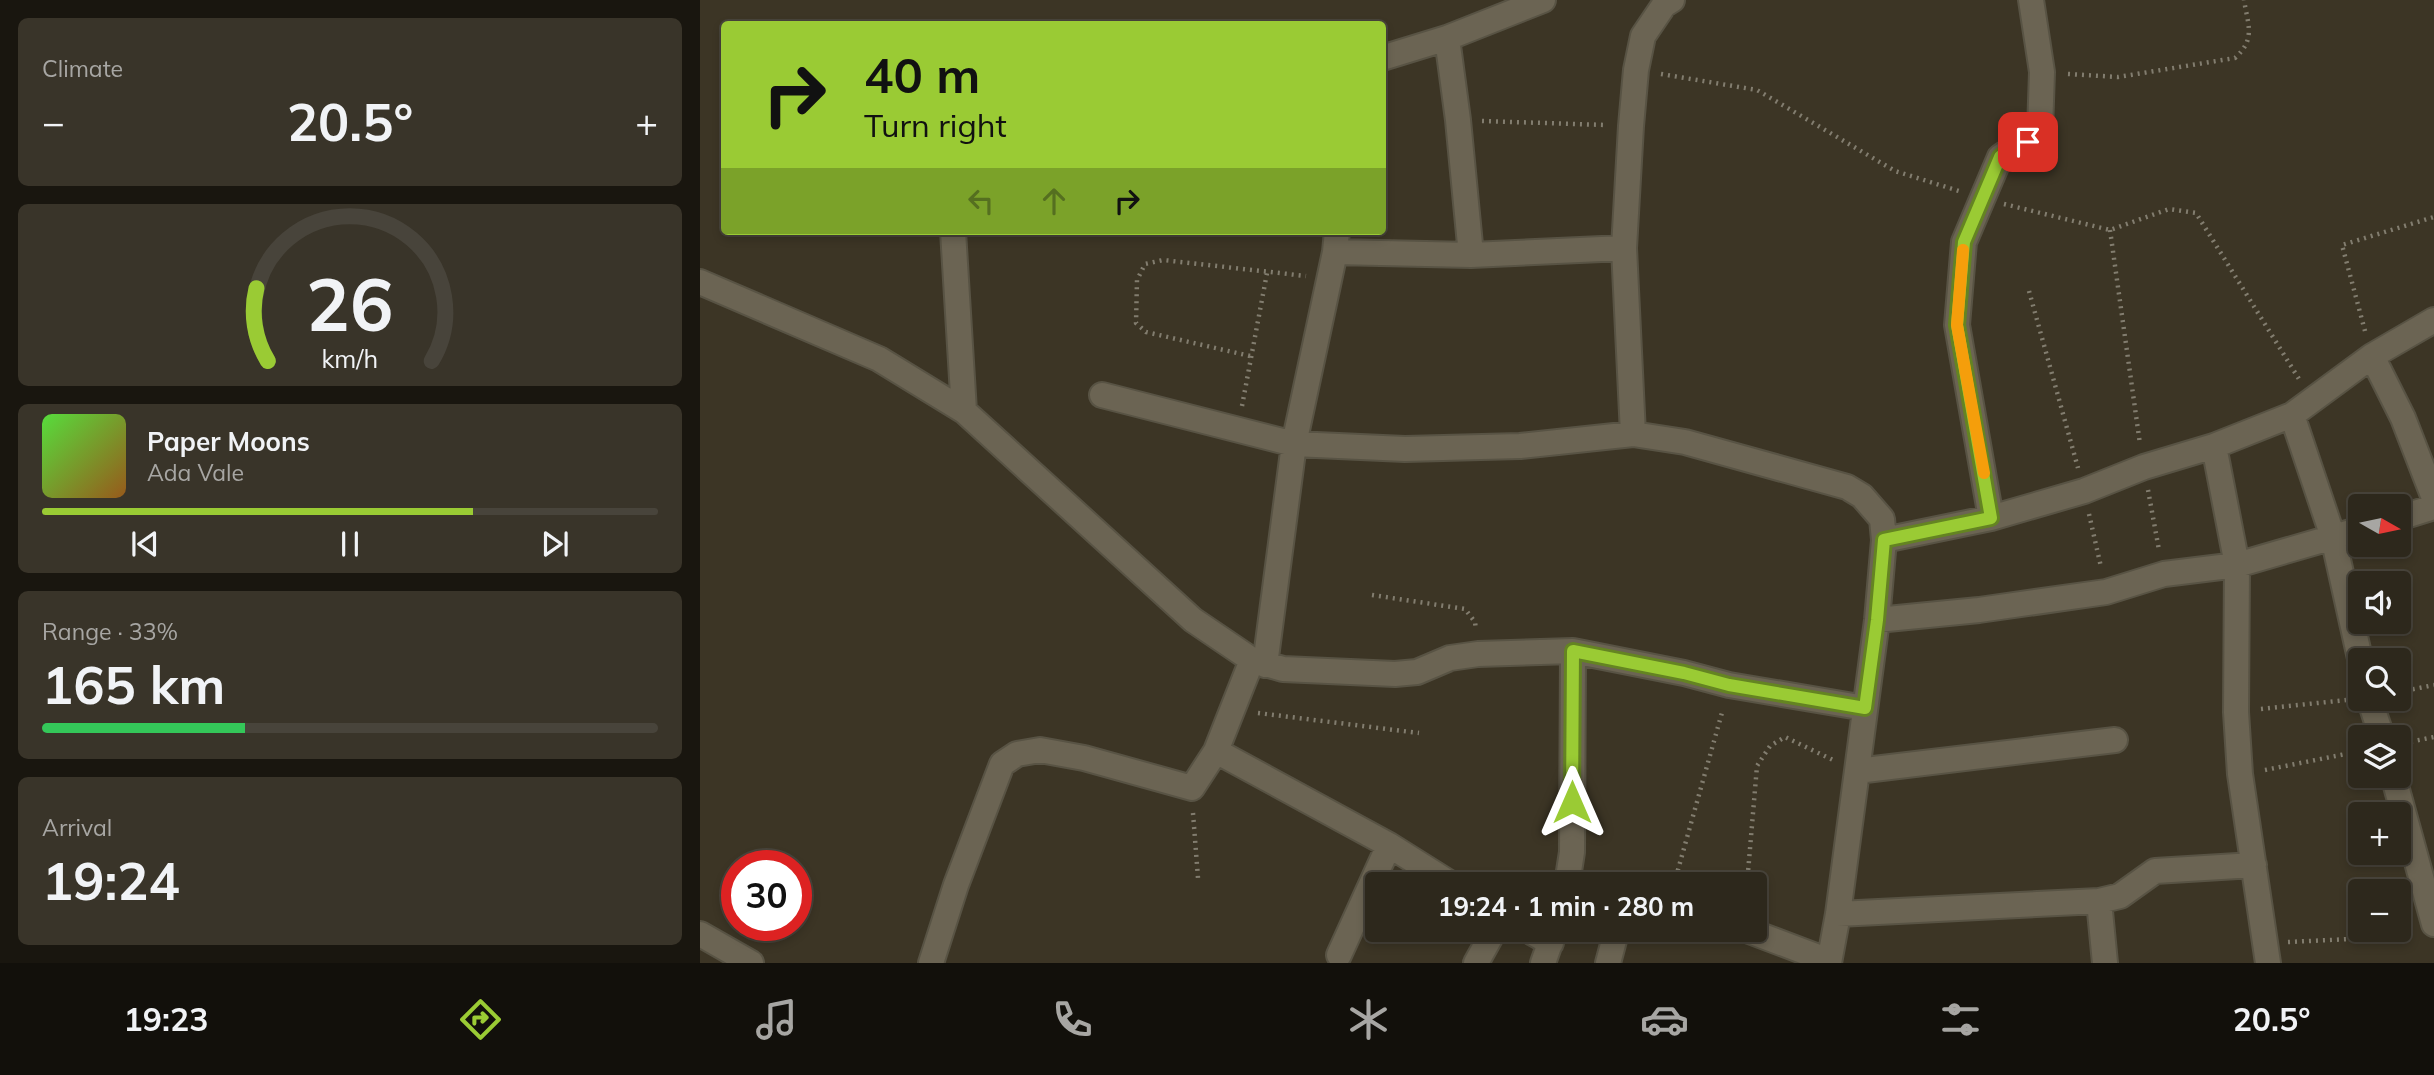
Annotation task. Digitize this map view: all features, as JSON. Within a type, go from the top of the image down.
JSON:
[{"type":"street","points":[[1386,57],[1447,38],[1543,0]]},
{"type":"street","points":[[1633,434],[1624,248],[1636,70],[1643,36],[1664,5],[1672,0]]},
{"type":"street","points":[[1991,518],[1957,325],[1964,242],[2000,157],[2011,148],[2036,137],[2040,130],[2042,72],[2031,0]]},
{"type":"street","points":[[1447,38],[1471,255]]},
{"type":"street","points":[[953,235],[964,411]]},
{"type":"street","points":[[931,963],[956,885],[1002,764],[1017,754],[1040,750],[1084,758],[1192,788],[1216,751],[1233,710],[1259,663],[1294,444],[1336,241],[1471,255],[1624,248]]},
{"type":"street","points":[[700,282],[879,359],[964,411],[1193,620],[1259,663],[1283,669],[1395,674],[1417,672],[1450,658],[1478,654],[1573,651],[1684,673],[1729,685],[1865,708]]},
{"type":"street","points":[[1884,540],[1991,518],[2084,491],[2144,467],[2214,446],[2292,415],[2372,356],[2434,320]]},
{"type":"street","points":[[2372,356],[2403,418],[2434,498]]},
{"type":"street","points":[[1102,395],[1294,444],[1405,449],[1520,446],[1633,434],[1685,442],[1847,487],[1863,496],[1882,519],[1884,540],[1877,620],[1839,914],[1829,962],[1767,938]]},
{"type":"street","points":[[2292,415],[2333,537],[2358,648]]},
{"type":"street","points":[[2214,446],[2237,565],[2236,712],[2240,774],[2267,953]]},
{"type":"street","points":[[2412,513],[2434,507]]},
{"type":"street","points":[[1877,620],[1979,610],[2106,592],[2164,575],[2237,565],[2348,533]]},
{"type":"street","points":[[1569,872],[1572,852],[1573,651]]},
{"type":"street","points":[[1857,771],[2115,740]]},
{"type":"street","points":[[1216,751],[1389,845],[1432,872]]},
{"type":"street","points":[[2396,788],[2427,930]]},
{"type":"street","points":[[1339,955],[1389,845]]},
{"type":"street","points":[[1839,914],[2099,901],[2120,896],[2155,871],[2254,865]]},
{"type":"street","points":[[2099,901],[2105,963]]},
{"type":"street","points":[[700,934],[751,963]]},
{"type":"street","points":[[1476,963],[1488,942]]},
{"type":"street","points":[[1608,963],[1614,942]]},
{"type":"path","points":[[2042,72],[2118,77],[2235,58],[2247,48],[2249,30],[2244,0]]},
{"type":"path","points":[[1636,70],[1757,90],[1895,171],[1983,199],[2110,230],[2169,209],[2196,213],[2312,400]]},
{"type":"path","points":[[1458,120],[1631,126]]},
{"type":"path","points":[[2372,356],[2342,245],[2434,217]]},
{"type":"path","points":[[2110,230],[2144,467],[2164,575]]},
{"type":"path","points":[[1250,356],[1146,332],[1136,323],[1137,280],[1144,264],[1163,260],[1328,278]]},
{"type":"path","points":[[1238,429],[1267,273]]},
{"type":"path","points":[[2029,291],[2084,491],[2106,592]]},
{"type":"path","points":[[1372,595],[1465,609],[1475,622],[1478,654]]},
{"type":"path","points":[[1677,872],[1729,685]]},
{"type":"path","points":[[2411,689],[2434,685]]},
{"type":"path","points":[[2236,712],[2348,700]]},
{"type":"path","points":[[1233,710],[1419,733]]},
{"type":"path","points":[[1748,872],[1757,766],[1770,746],[1785,737],[1857,771]]},
{"type":"path","points":[[2411,741],[2434,737]]},
{"type":"path","points":[[2240,774],[2348,753]]},
{"type":"path","points":[[1192,788],[1198,878]]},
{"type":"path","points":[[2267,953],[2427,930]]},
{"type":"slow traffic","points":[[1963,250],[1957,325],[1984,473]]},
{"type":"route","points":[[1572,802],[1573,651],[1684,673],[1729,685],[1865,708],[1884,540],[1991,518],[1957,325],[1959,285],[1964,242],[2000,157],[2011,148],[2028,142]]}]
